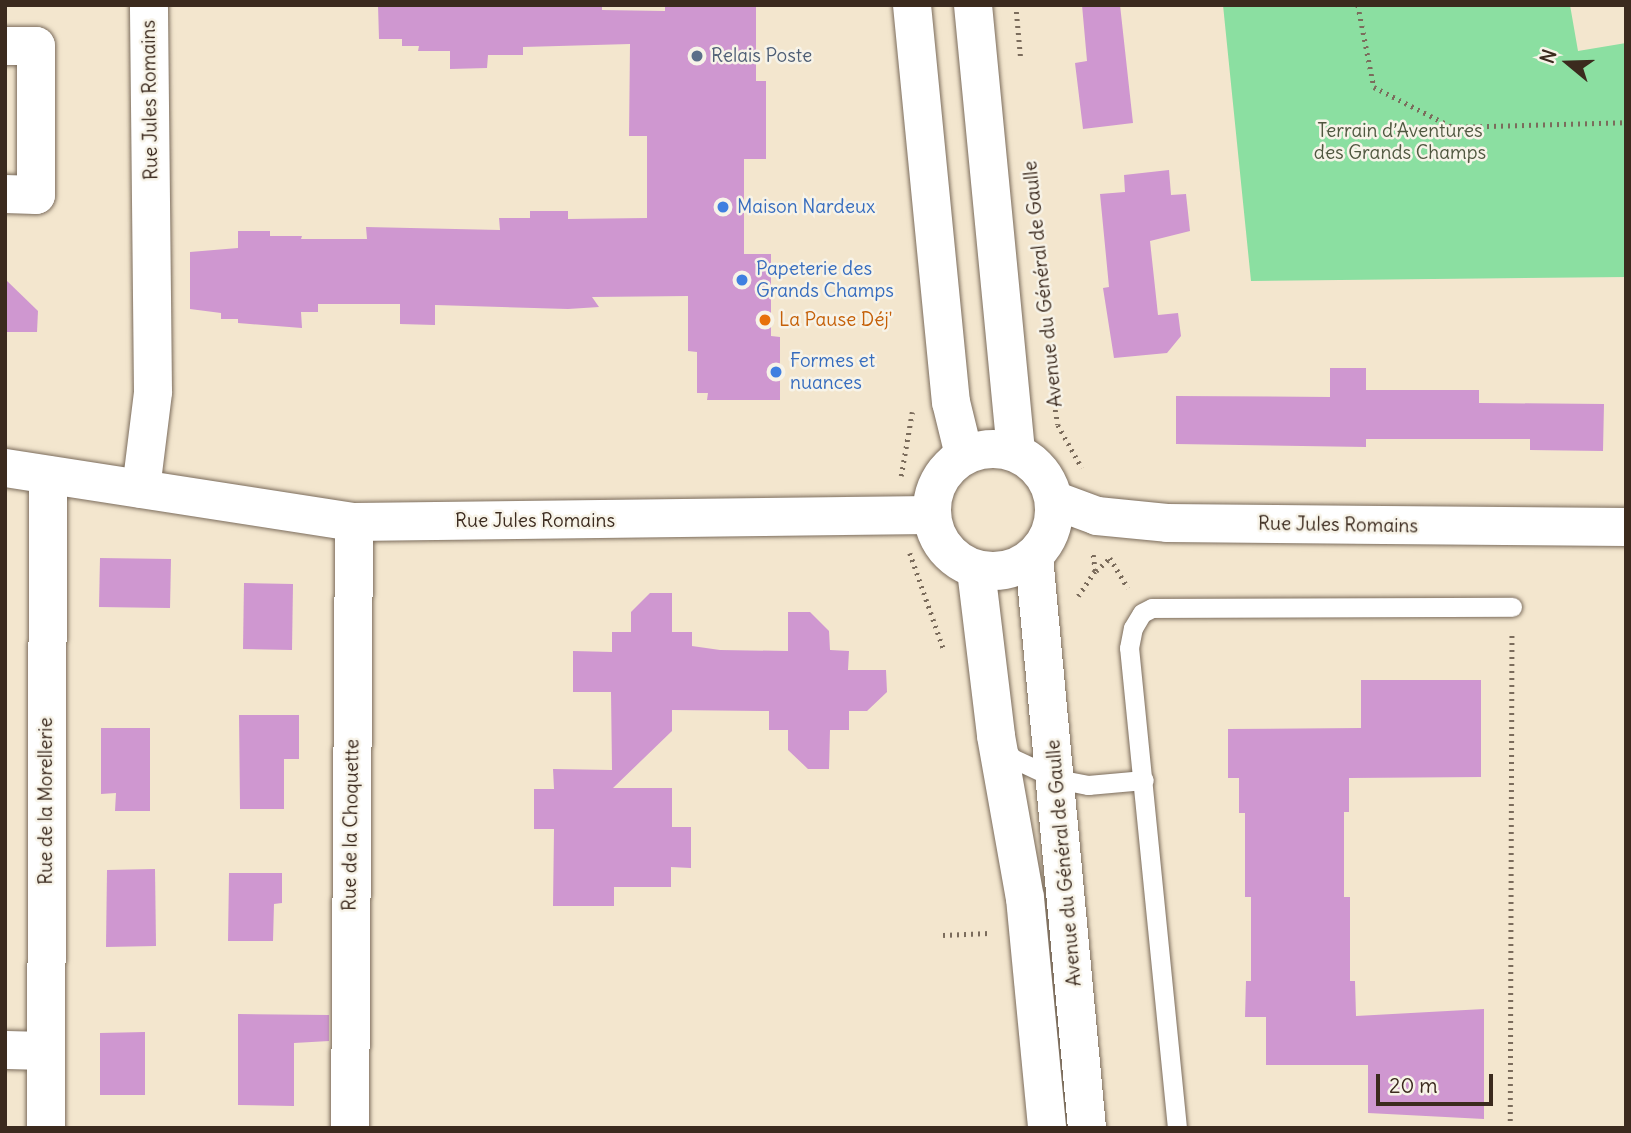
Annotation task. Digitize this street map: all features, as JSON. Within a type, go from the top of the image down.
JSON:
[{"type":"street","name":"Rue Jules Romains","points":[[141,489],[153,392],[149,5]]},
{"type":"street","points":[[912,5],[951,402],[964,455]]},
{"type":"street","points":[[974,5],[1016,453]]},
{"type":"street","points":[[5,46],[36,46],[36,195],[5,194]]},
{"type":"street","points":[[990,449],[1016,453],[1041,471],[1054,500],[1051,531],[1034,557],[1007,570],[976,570],[945,550],[931,515],[943,474],[964,455],[990,449]]},
{"type":"street","name":"Rue Jules Romains","points":[[5,468],[354,522],[931,515]]},
{"type":"street","name":"Rue de la Morellerie","points":[[46,1128],[47,475]]},
{"type":"street","name":"Rue Jules Romains","points":[[1054,500],[1097,516],[1167,523],[1626,527]]},
{"type":"street","name":"Rue de la Choquette","points":[[350,1128],[354,522]]},
{"type":"street","name":"Avenue du Général de Gaulle","points":[[1034,557],[1057,779],[1087,1128]]},
{"type":"street","points":[[976,570],[996,736],[1025,898],[1047,1128]]},
{"type":"street","points":[[5,1050],[45,1051]]},
{"type":"lane","points":[[1177,1128],[1129,648],[1133,628],[1142,613],[1152,608],[1512,607]]},
{"type":"lane","points":[[996,736],[1012,758],[1057,779],[1088,785],[1144,780]]},
{"type":"path","points":[[1016,5],[1022,73]]},
{"type":"path","points":[[1358,5],[1374,87],[1452,127],[1626,122]]},
{"type":"path","name":"Avenue du Général de Gaulle","points":[[1051,386],[1058,425],[1082,469],[1105,488],[1093,536],[1095,571]]},
{"type":"path","points":[[1075,602],[1095,571],[1110,558],[1142,613]]},
{"type":"path","points":[[1510,1128],[1512,607]]},
{"type":"path","points":[[943,935],[997,932]]},
{"type":"green space","name":"Terrain d’Aventures des Grands Champs","points":[[1223,5],[1570,5],[1578,51],[1626,43],[1626,277],[1251,281]]},
{"type":"building","points":[[378,5],[602,5],[602,10],[665,11],[665,5],[756,5],[756,81],[766,81],[766,159],[744,159],[744,254],[771,254],[771,336],[780,337],[780,400],[707,400],[708,393],[697,393],[697,352],[688,351],[688,296],[592,297],[599,307],[568,309],[435,305],[435,325],[400,324],[400,304],[318,304],[318,312],[301,312],[302,328],[238,323],[238,319],[221,319],[221,313],[190,309],[190,252],[238,248],[238,231],[270,231],[270,236],[302,236],[301,239],[367,239],[366,227],[500,230],[499,218],[530,218],[530,211],[568,211],[568,219],[647,218],[647,136],[629,136],[630,44],[523,47],[523,55],[488,55],[487,68],[450,69],[450,51],[418,51],[419,46],[402,46],[402,39],[379,39]]},
{"type":"building","points":[[1082,5],[1120,5],[1133,123],[1083,129],[1075,63],[1087,61]]},
{"type":"building","points":[[1169,170],[1171,195],[1186,194],[1190,231],[1150,241],[1158,315],[1178,313],[1181,336],[1167,353],[1114,358],[1103,288],[1109,287],[1100,194],[1125,192],[1124,175]]},
{"type":"building","points":[[5,279],[38,311],[37,332],[5,332]]},
{"type":"building","points":[[1330,368],[1366,368],[1366,390],[1479,390],[1479,403],[1604,404],[1603,451],[1530,450],[1530,439],[1366,439],[1366,447],[1176,444],[1176,396],[1330,397]]},
{"type":"building","points":[[100,558],[171,559],[170,608],[99,607]]},
{"type":"building","points":[[244,583],[293,584],[292,650],[243,649]]},
{"type":"building","points":[[650,593],[672,593],[672,632],[692,632],[692,646],[720,650],[788,651],[788,612],[810,612],[829,631],[830,650],[849,651],[848,670],[886,670],[887,692],[867,711],[849,711],[849,730],[830,730],[829,769],[808,769],[788,750],[788,730],[769,730],[769,711],[672,710],[672,731],[613,788],[672,788],[672,827],[691,827],[691,868],[671,867],[671,887],[614,887],[614,906],[553,906],[554,829],[534,829],[534,789],[554,789],[553,769],[612,770],[611,692],[573,692],[573,651],[612,652],[612,632],[631,632],[631,612]]},
{"type":"building","points":[[1361,680],[1481,680],[1481,777],[1349,778],[1349,812],[1344,812],[1344,897],[1350,897],[1350,981],[1355,981],[1356,1016],[1484,1009],[1484,1119],[1368,1113],[1368,1065],[1266,1065],[1266,1017],[1245,1017],[1246,981],[1251,981],[1251,897],[1245,897],[1245,813],[1239,813],[1239,778],[1228,778],[1228,729],[1361,728]]},
{"type":"building","points":[[239,715],[299,715],[299,759],[284,759],[284,809],[240,809]]},
{"type":"building","points":[[101,728],[150,728],[150,811],[115,811],[116,793],[101,794]]},
{"type":"building","points":[[155,869],[156,946],[106,947],[107,870]]},
{"type":"building","points":[[229,873],[282,873],[282,903],[274,904],[273,941],[228,941]]},
{"type":"building","points":[[238,1014],[329,1015],[329,1041],[294,1043],[294,1106],[238,1105]]},
{"type":"building","points":[[145,1032],[145,1095],[100,1095],[100,1033]]},
{"type":"place","name":"Relais Poste","points":[[697,56]]},
{"type":"place","name":"Maison Nardeux","points":[[723,207]]},
{"type":"place","name":"Papeterie des Grands Champs","points":[[742,280]]},
{"type":"place","name":"La Pause Déj'","points":[[765,320]]},
{"type":"place","name":"Formes et nuances","points":[[776,372]]}]
